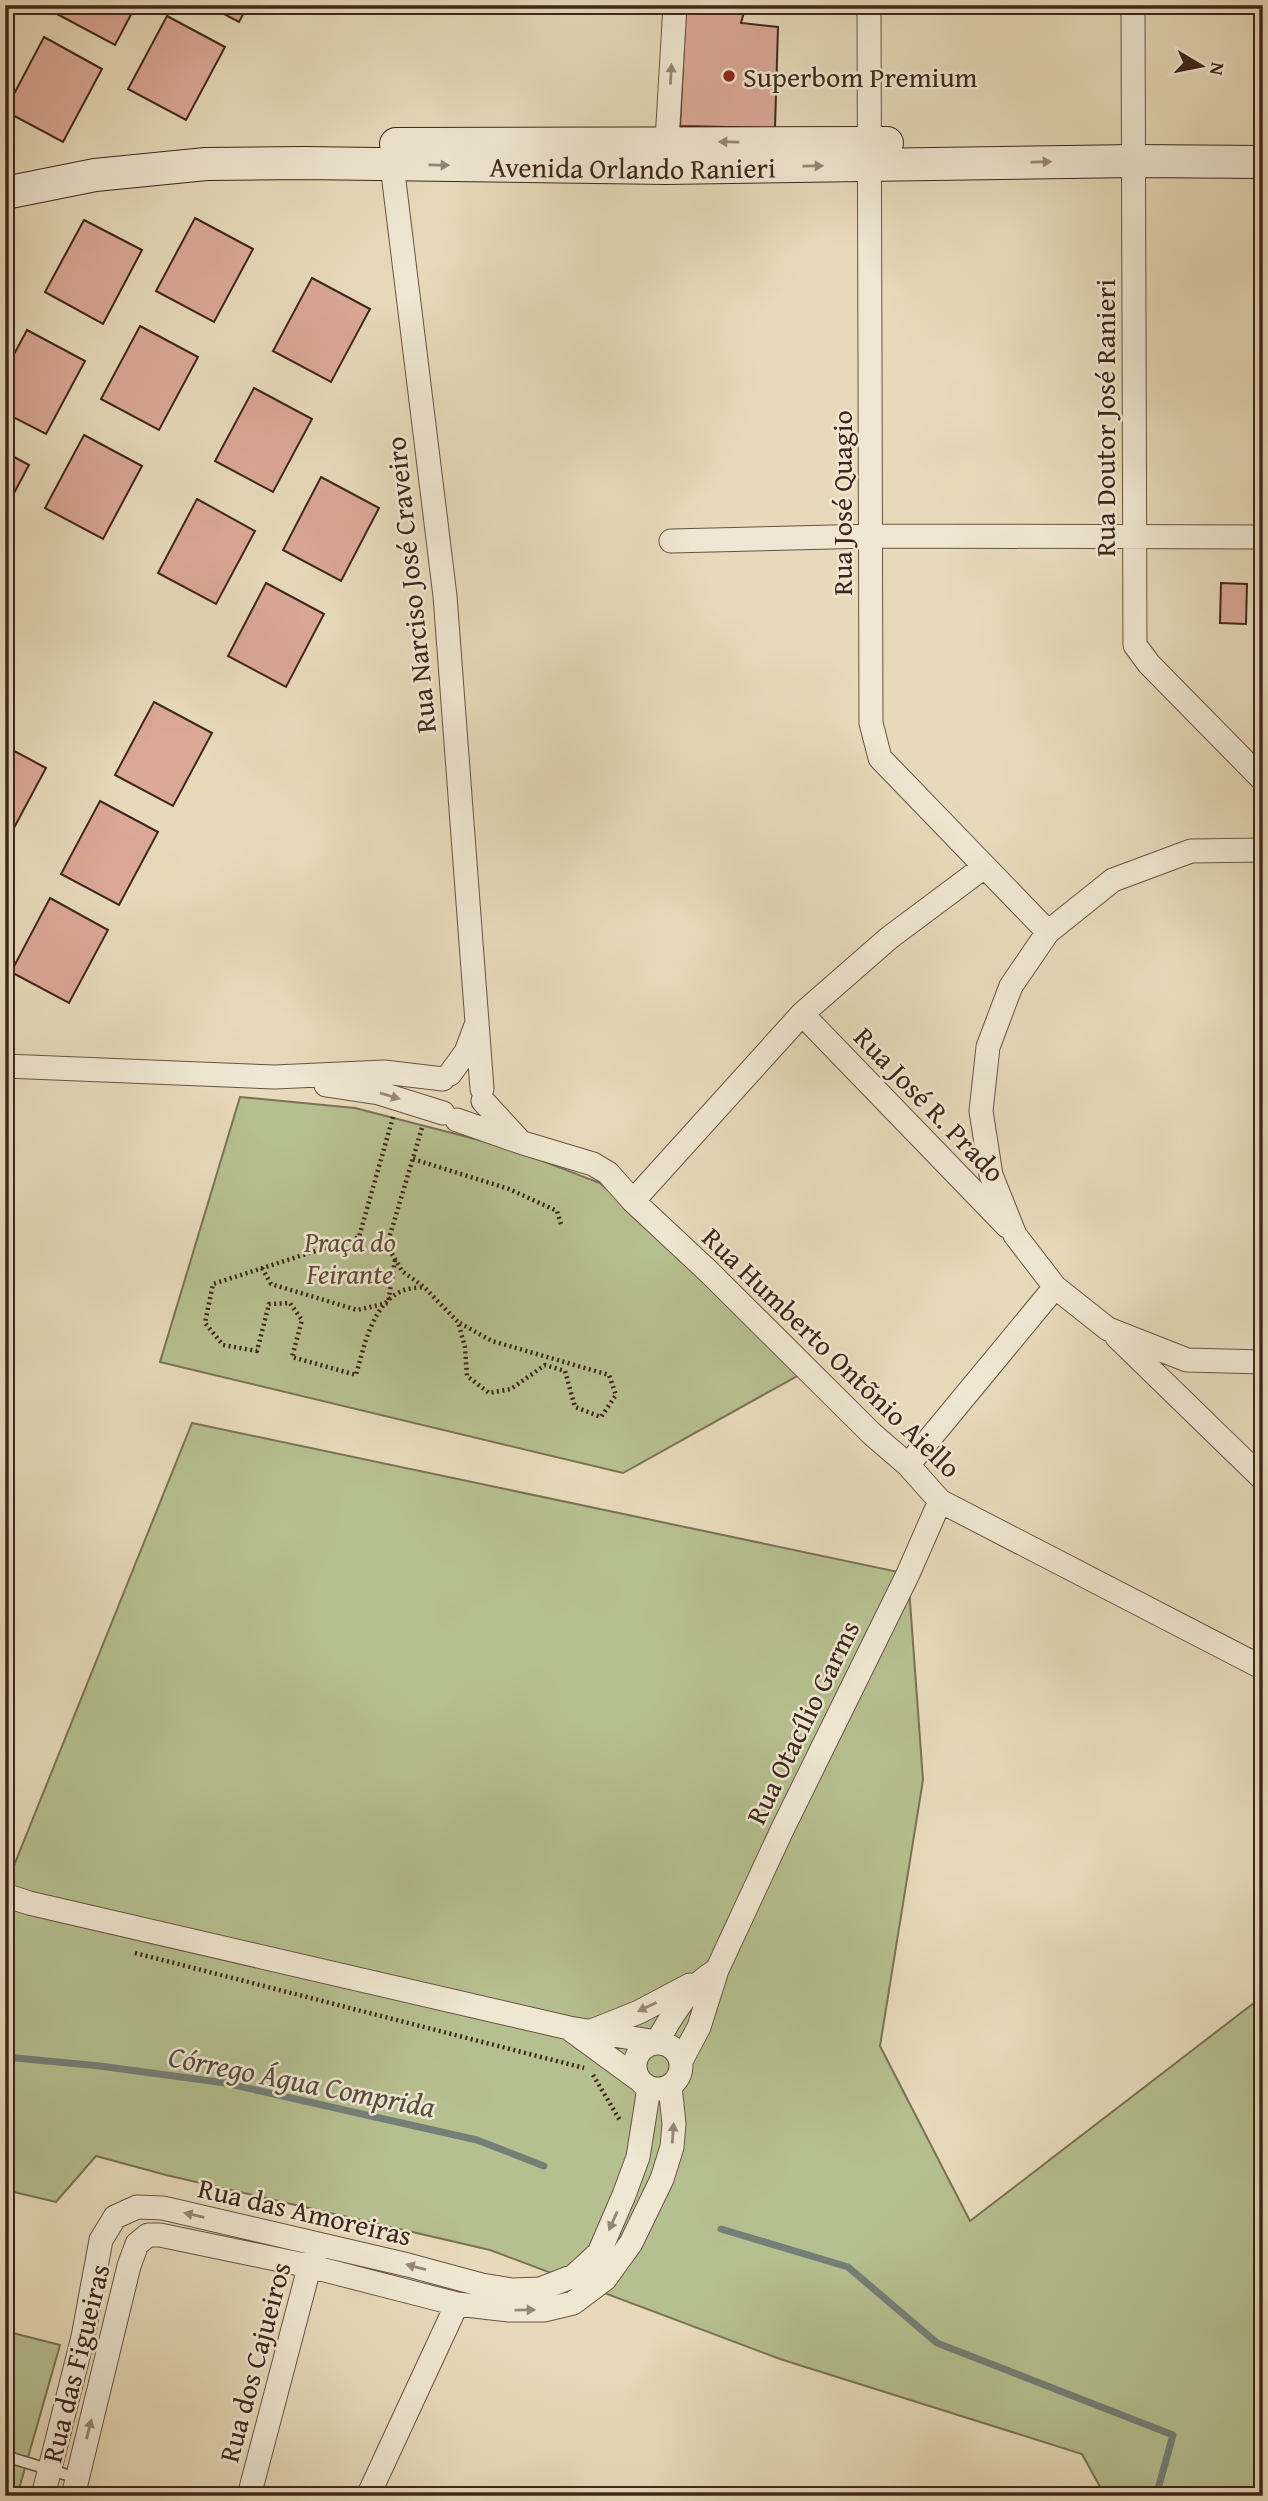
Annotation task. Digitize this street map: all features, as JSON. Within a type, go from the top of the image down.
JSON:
[{"type":"main road","name":"Avenida Orlando Ranieri","points":[[6,185],[28,166],[123,153],[871,154],[1133,150],[1263,140]]},
{"type":"main road","name":"Avenida Orlando Ranieri","points":[[1133,150],[1263,162]]},
{"type":"main road","name":"Avenida Orlando Ranieri","points":[[6,185],[206,164],[393,154]]},
{"type":"street","points":[[666,155],[675,5]]},
{"type":"street","name":"Rua José Quagio","points":[[869,5],[871,723],[880,758],[1048,932]]},
{"type":"street","name":"Rua Doutor José Ranieri","points":[[1133,5],[1135,645],[1149,664],[1263,780]]},
{"type":"street","name":"Rua Narciso José Craveiro","points":[[393,154],[444,596],[483,1095]]},
{"type":"street","points":[[671,541],[871,536],[1263,537]]},
{"type":"street","points":[[1263,850],[1191,851],[1113,880],[1048,932],[1011,986],[988,1047],[981,1111],[990,1175],[1015,1236],[1055,1287],[1108,1329],[1263,1479]]},
{"type":"street","points":[[633,1201],[802,1014],[889,939],[984,867]]},
{"type":"street","name":"Rua José R. Prado","points":[[802,1014],[1015,1236]]},
{"type":"street","name":"Rua Narciso José Craveiro","points":[[447,1077],[466,1052],[478,1021]]},
{"type":"street","points":[[5,1066],[275,1077],[384,1072],[447,1077],[463,1072],[475,1078],[483,1095],[523,1143]]},
{"type":"street","name":"Rua Humberto Ontõnio Aiello","points":[[275,1077],[379,1093],[442,1117],[593,1164],[608,1173],[633,1201],[710,1273],[872,1434],[908,1465],[940,1501],[1263,1668]]},
{"type":"street","points":[[447,1077],[437,1090],[437,1102],[442,1117],[468,1118],[478,1112],[483,1095]]},
{"type":"street","points":[[908,1465],[1055,1287]]},
{"type":"street","points":[[1108,1329],[1187,1360],[1263,1362]]},
{"type":"street","name":"Rua Otacílio Garms","points":[[710,1974],[674,2012],[657,2042],[646,2046],[636,2057],[635,2072],[652,2084],[680,2075],[681,2061],[699,2027],[710,1974],[908,1574],[940,1501]]},
{"type":"street","points":[[5,1895],[29,1903],[579,2030],[657,2042],[673,2048],[681,2061]]},
{"type":"street","points":[[579,2030],[639,2012],[710,1974]]},
{"type":"street","points":[[368,2496],[457,2304],[509,2310],[544,2309],[573,2303],[605,2279],[631,2243],[662,2179],[672,2147],[674,2124],[652,2084],[579,2030]]},
{"type":"street","name":"Rua das Amoreiras","points":[[115,2217],[137,2207],[163,2208],[482,2285],[512,2290],[540,2289],[574,2276],[599,2253],[638,2157],[652,2084]]},
{"type":"street","name":"Rua das Figueiras","points":[[43,2496],[83,2337],[101,2240],[115,2217]]},
{"type":"street","name":"Rua das Amoreiras","points":[[137,2244],[148,2235],[160,2235],[309,2266],[457,2304]]},
{"type":"street","name":"Rua dos Cajueiros","points":[[249,2496],[316,2243]]},
{"type":"street","name":"Rua das Figueiras","points":[[75,2487],[129,2266],[137,2244]]},
{"type":"lane","points":[[5,2456],[49,2470],[75,2487]]},
{"type":"path","points":[[395,1110],[359,1237],[213,1284],[205,1322],[223,1345],[257,1351],[269,1304],[290,1303],[302,1320],[292,1357],[356,1375],[368,1332],[380,1310],[401,1291],[424,1287]]},
{"type":"path","points":[[442,1117],[413,1159],[387,1245],[402,1271],[424,1287],[458,1322],[492,1341],[610,1375],[616,1395],[601,1418],[575,1407],[565,1371],[545,1365],[511,1389],[489,1393],[467,1376],[465,1347],[458,1322]]},
{"type":"path","points":[[413,1159],[509,1189],[557,1211],[561,1224]]},
{"type":"path","points":[[388,1303],[396,1259]]},
{"type":"path","points":[[262,1268],[271,1284],[357,1310],[388,1303]]},
{"type":"path","points":[[127,1951],[590,2069],[624,2127]]},
{"type":"green space","name":"Praça do Feirante","points":[[240,1097],[355,1108],[506,1147],[600,1183],[808,1370],[623,1473],[160,1362]]},
{"type":"green space","points":[[192,1423],[908,1574],[923,1780],[880,2046],[970,2221],[1263,1996],[1263,2496],[1105,2496],[1082,2454],[780,2359],[490,2250],[166,2175],[96,2156],[56,2202],[5,2190],[5,1888]]},
{"type":"green space","points":[[5,2331],[60,2345],[17,2496],[5,2496]]},
{"type":"building","points":[[62,5],[136,5],[115,45],[57,14]]},
{"type":"building","points":[[207,5],[248,5],[239,22]]},
{"type":"building","name":"Superbom Premium","points":[[686,5],[746,5],[741,23],[778,27],[775,128],[680,126]]},
{"type":"building","points":[[167,16],[225,47],[186,120],[128,89]]},
{"type":"building","points":[[44,37],[102,69],[63,142],[5,111]]},
{"type":"building","points":[[195,218],[253,249],[214,322],[156,291]]},
{"type":"building","points":[[84,220],[142,250],[103,324],[45,292]]},
{"type":"building","points":[[312,278],[370,309],[331,382],[273,351]]},
{"type":"building","points":[[140,326],[198,357],[159,430],[101,399]]},
{"type":"building","points":[[27,330],[85,361],[46,434],[5,413],[5,371]]},
{"type":"building","points":[[254,388],[312,419],[273,492],[215,461]]},
{"type":"building","points":[[84,435],[142,466],[103,539],[45,508]]},
{"type":"building","points":[[5,452],[29,465],[5,510]]},
{"type":"building","points":[[321,477],[379,508],[341,581],[283,550]]},
{"type":"building","points":[[197,499],[255,531],[216,604],[158,573]]},
{"type":"building","points":[[266,583],[324,614],[286,687],[228,656]]},
{"type":"building","points":[[1221,583],[1247,584],[1246,624],[1220,623]]},
{"type":"building","points":[[154,702],[212,733],[173,806],[115,775]]},
{"type":"building","points":[[5,746],[46,768],[7,841],[5,840]]},
{"type":"building","points":[[100,801],[158,832],[119,905],[61,874]]},
{"type":"building","points":[[50,898],[108,930],[69,1003],[11,972]]},
{"type":"waterway","name":"Córrego Água Comprida","points":[[5,2057],[100,2066],[225,2083],[477,2140],[544,2166]]},
{"type":"waterway","name":"Córrego Água Comprida","points":[[721,2229],[848,2267],[937,2343],[1173,2435],[1156,2496]]},
{"type":"place","name":"Superbom Premium","points":[[729,76]]}]
